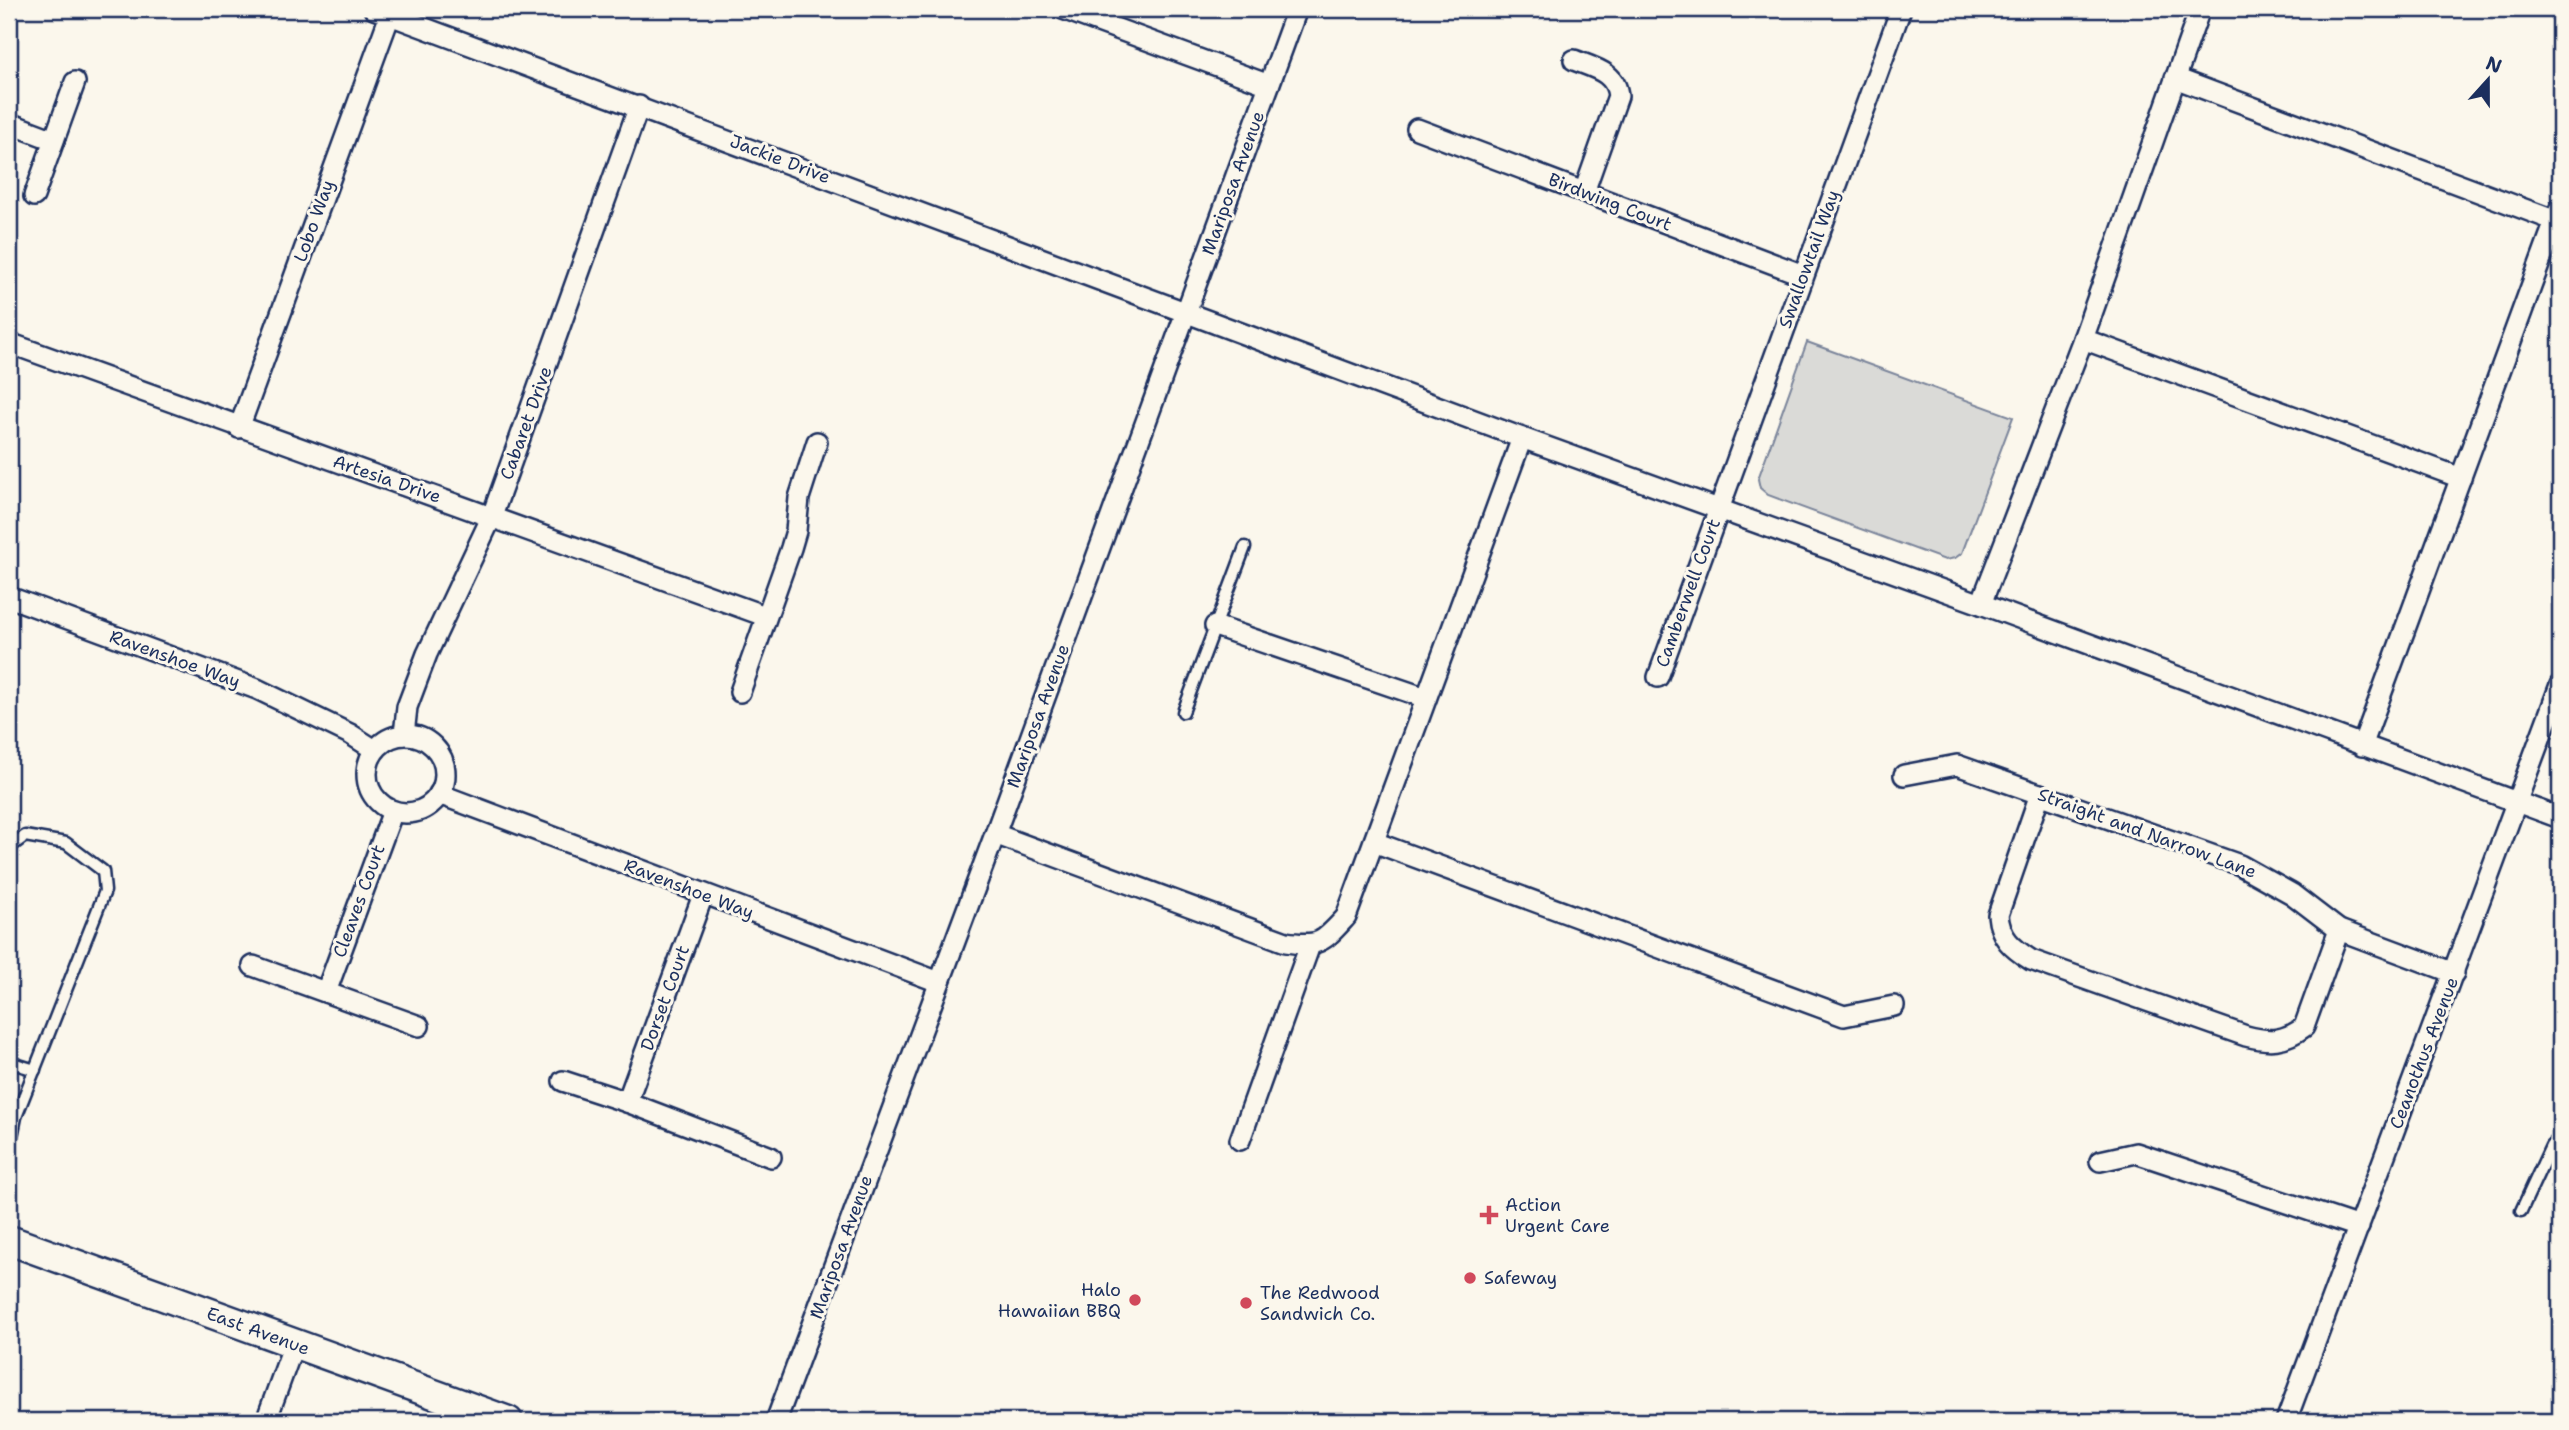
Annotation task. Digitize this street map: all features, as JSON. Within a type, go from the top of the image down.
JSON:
[{"type":"main road","name":"East Avenue","points":[[9,1240],[508,1421]]},
{"type":"street","points":[[1063,9],[1269,85]]},
{"type":"street","name":"Mariposa Avenue","points":[[776,1421],[995,834],[1297,9]]},
{"type":"street","name":"Swallowtail Way","points":[[1718,510],[1901,9]]},
{"type":"street","points":[[1980,604],[2083,339],[2200,9]]},
{"type":"street","name":"Jackie Drive","points":[[382,12],[1522,438],[2560,818]]},
{"type":"street","name":"Lobo Way","points":[[239,428],[382,12]]},
{"type":"street","points":[[1574,61],[1605,72],[1617,85],[1618,96],[1584,192]]},
{"type":"street","points":[[2175,78],[2558,214],[2362,746]]},
{"type":"street","points":[[34,196],[75,82]]},
{"type":"street","name":"Cabaret Drive","points":[[404,735],[407,707],[427,654],[492,516],[639,106]]},
{"type":"street","points":[[9,123],[54,140]]},
{"type":"street","name":"Birdwing Court","points":[[1417,130],[1803,275]]},
{"type":"street","points":[[2083,339],[2461,478]]},
{"type":"street","name":"Artesia Drive","points":[[9,343],[765,616]]},
{"type":"street","points":[[995,834],[1286,942],[1310,945],[1330,935],[1346,917],[1522,438]]},
{"type":"street","points":[[740,692],[791,548],[796,531],[799,498],[817,442]]},
{"type":"street","name":"Camberwell Court","points":[[1658,677],[1718,510]]},
{"type":"street","name":"Ravenshoe Way","points":[[9,597],[257,690],[351,734],[375,750]]},
{"type":"street","points":[[1215,626],[1426,698]]},
{"type":"street","name":"Ceanothus Avenue","points":[[2286,1421],[2560,685]]},
{"type":"street","points":[[404,735],[427,741],[442,760],[445,775],[435,800],[420,810],[407,813],[393,811],[381,804],[372,793],[367,780],[368,763],[375,750],[384,741],[404,735]]},
{"type":"street","name":"Straight and Narrow Lane","points":[[1904,775],[1958,765],[2240,865],[2292,894],[2339,930],[2454,973]]},
{"type":"street","name":"Ravenshoe Way","points":[[439,794],[939,982]]},
{"type":"street","points":[[2040,794],[1998,915],[1999,931],[2008,943],[2031,960],[2246,1036],[2264,1041],[2280,1040],[2292,1036],[2304,1027],[2339,930]]},
{"type":"street","name":"Cleaves Court","points":[[326,992],[393,811]]},
{"type":"street","points":[[1374,842],[1844,1016],[1894,1006]]},
{"type":"street","name":"Dorset Court","points":[[627,1102],[703,895]]},
{"type":"street","points":[[1240,1140],[1310,945]]},
{"type":"street","points":[[253,966],[419,1026]]},
{"type":"street","points":[[563,1081],[627,1102],[771,1157]]},
{"type":"street","points":[[2100,1161],[2136,1153],[2359,1227]]},
{"type":"street","points":[[266,1421],[294,1345]]},
{"type":"lane","points":[[1183,712],[1245,547]]},
{"type":"lane","points":[[9,848],[25,836],[66,843],[103,870],[105,891],[16,1117],[9,1152]]},
{"type":"lane","points":[[9,1062],[35,1070]]},
{"type":"lane","points":[[2521,1211],[2551,1146],[2560,1136]]},
{"type":"shaded area","points":[[1807,342],[2013,417],[1962,553],[1955,558],[1945,560],[1768,495],[1760,488],[1758,479]]},
{"type":"place","name":"Action Urgent Care","points":[[1489,1215]]},
{"type":"place","name":"Safeway","points":[[1470,1278]]},
{"type":"place","name":"Halo Hawaiian BBQ","points":[[1135,1300]]},
{"type":"place","name":"The Redwood Sandwich Co.","points":[[1246,1303]]}]
